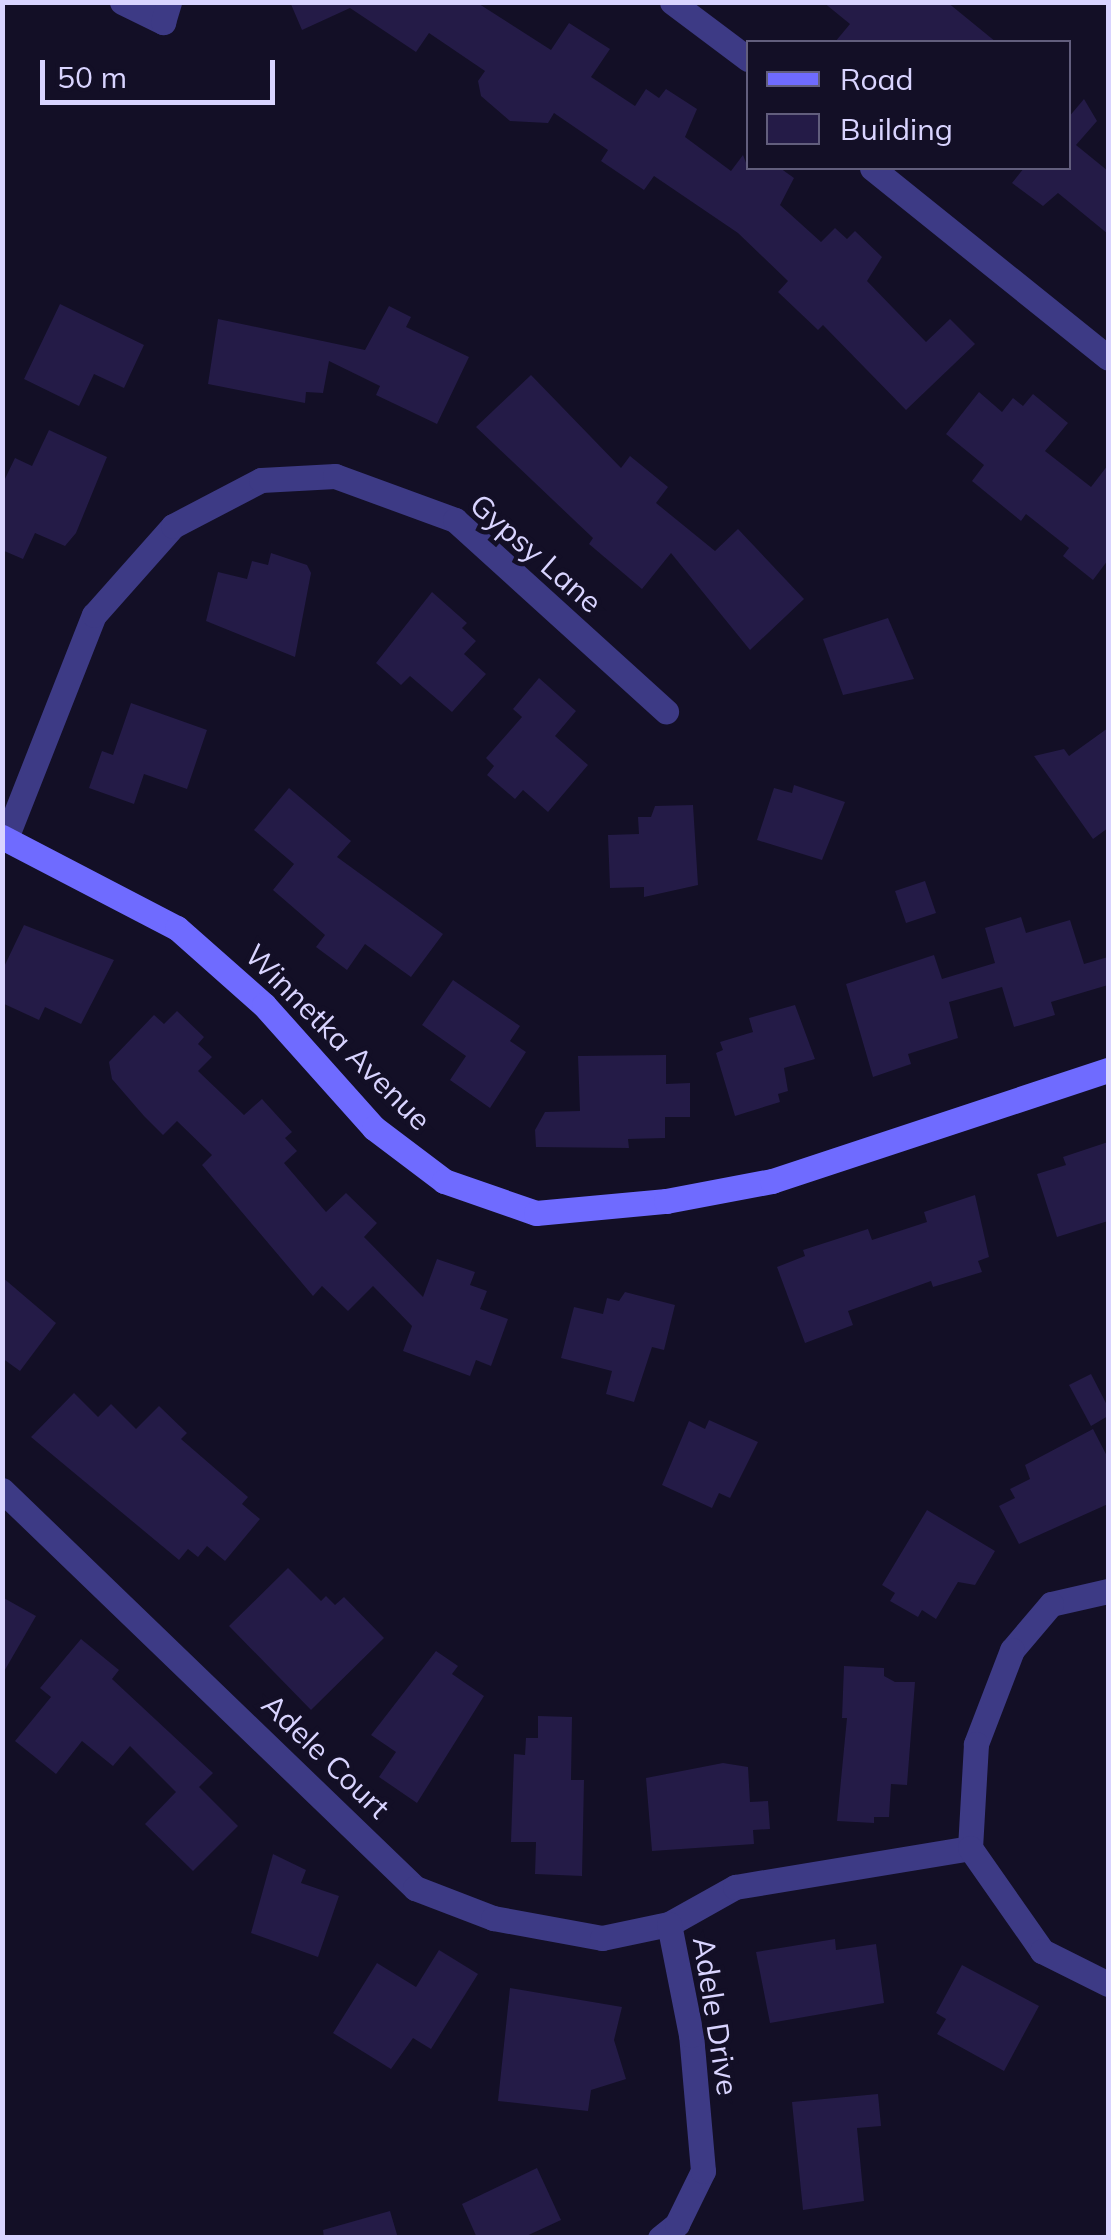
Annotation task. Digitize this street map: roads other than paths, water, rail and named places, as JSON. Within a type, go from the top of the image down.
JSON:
[{"type":"main road","name":"Winnetka Avenue","points":[[4,837],[178,928],[264,1005],[374,1128],[444,1180],[536,1214],[666,1201],[772,1181],[1108,1070]]},
{"type":"street","points":[[122,2],[163,22],[169,2]]},
{"type":"street","points":[[672,2],[746,58]]},
{"type":"street","points":[[875,170],[1015,276],[1108,358]]},
{"type":"street","name":"Gypsy Lane","points":[[4,837],[94,615],[173,526],[261,480],[335,476],[455,520],[666,711]]},
{"type":"street","name":"Adele Court","points":[[2,1490],[415,1888],[493,1918],[602,1938],[669,1924]]},
{"type":"street","points":[[1108,1591],[1051,1604],[1012,1650],[976,1744],[970,1848],[1042,1951],[1108,1984]]},
{"type":"street","name":"Adele Drive","points":[[660,2238],[677,2224],[703,2171],[691,2035],[669,1924],[736,1887],[970,1848]]}]
